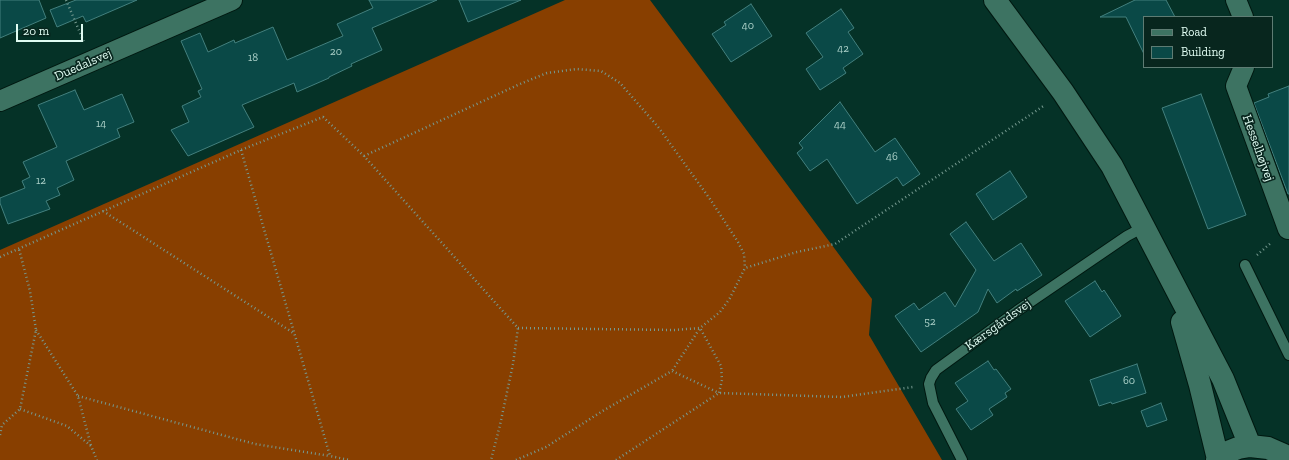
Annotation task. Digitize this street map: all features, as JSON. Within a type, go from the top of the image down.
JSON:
[{"type":"street","name":"Duedalsvej","points":[[0,101],[232,0]]},
{"type":"street","points":[[995,0],[1003,8],[1063,92],[1112,166],[1223,380],[1250,446]]},
{"type":"street","points":[[1236,0],[1243,16]]},
{"type":"street","name":"Hesselhøjvej","points":[[1244,68],[1236,86],[1288,229]]},
{"type":"street","points":[[1169,277],[1200,385],[1217,460],[1228,452],[1238,448],[1250,446],[1268,448],[1284,455],[1289,460]]},
{"type":"lane","name":"Kærsgårdsvej","points":[[929,384],[936,370],[1017,311],[1121,240],[1144,227]]},
{"type":"lane","points":[[1245,265],[1289,355]]},
{"type":"lane","points":[[929,384],[933,403],[962,460]]},
{"type":"path","points":[[66,0],[92,60]]},
{"type":"path","points":[[364,156],[547,73],[576,69],[601,71],[620,82],[659,128],[710,199],[738,242],[744,254],[745,268],[730,298],[720,312],[700,328],[672,371],[601,412],[546,447],[516,460]]},
{"type":"path","points":[[745,268],[797,252],[835,244],[1063,92]]},
{"type":"path","points":[[0,257],[241,150],[323,117],[364,156],[518,328],[674,330],[700,328]]},
{"type":"path","points":[[241,150],[330,456]]},
{"type":"path","points":[[103,211],[295,334]]},
{"type":"path","points":[[1245,265],[1288,229]]},
{"type":"path","points":[[0,435],[2,425],[20,409],[36,330],[30,291],[19,249]]},
{"type":"path","points":[[491,460],[513,364],[518,328]]},
{"type":"path","points":[[616,460],[719,393],[722,380],[721,366],[700,328]]},
{"type":"path","points":[[36,330],[78,396],[91,446],[97,460]]},
{"type":"path","points":[[672,371],[719,393],[842,397],[929,384]]},
{"type":"path","points":[[78,396],[255,444],[349,460]]},
{"type":"path","points":[[20,409],[67,426],[91,446]]},
{"type":"shaded area","points":[[565,0],[650,0],[872,299],[869,335],[942,460],[0,460],[0,250]]},
{"type":"building","points":[[0,0],[39,0],[46,18],[0,38]]},
{"type":"building","points":[[76,0],[137,0],[86,22],[83,16],[57,27],[50,10]]},
{"type":"building","points":[[369,0],[437,0],[372,28],[382,50],[351,64],[352,66],[329,78],[297,92],[294,83],[242,105],[254,127],[188,156],[171,130],[189,122],[182,106],[201,97],[198,91],[202,89],[181,41],[200,33],[208,52],[234,40],[235,43],[273,27],[287,60],[343,36],[337,24],[373,8]]},
{"type":"building","points":[[459,0],[521,0],[468,22]]},
{"type":"building","points":[[1135,0],[1166,0],[1174,16],[1143,16],[1143,52],[1126,17],[1100,17]]},
{"type":"building","points":[[751,4],[772,36],[731,62],[712,34],[726,25],[724,22]]},
{"type":"building","points":[[841,9],[854,28],[848,32],[863,54],[843,68],[846,73],[820,90],[806,69],[823,57],[806,33]]},
{"type":"building","points":[[1289,86],[1288,194],[1254,103],[1269,97],[1268,94]]},
{"type":"building","points":[[75,90],[84,110],[122,94],[134,122],[117,129],[120,137],[66,161],[74,180],[57,188],[60,195],[46,201],[50,209],[8,224],[0,203],[0,198],[25,188],[22,181],[30,177],[23,162],[57,147],[38,105]]},
{"type":"building","points":[[1201,94],[1246,215],[1208,229],[1162,108]]},
{"type":"building","points":[[840,102],[875,152],[895,138],[920,174],[903,186],[897,177],[857,204],[827,159],[810,171],[797,153],[803,148],[799,143]]},
{"type":"building","points":[[1010,171],[1027,197],[993,220],[976,194]]},
{"type":"building","points":[[966,222],[994,261],[1021,243],[1042,275],[1017,291],[1016,289],[997,303],[988,289],[978,312],[921,352],[895,316],[914,303],[919,310],[945,292],[955,307],[976,270],[950,234]]},
{"type":"building","points":[[1095,281],[1102,292],[1104,290],[1121,316],[1090,337],[1065,301]]},
{"type":"building","points":[[988,361],[1011,389],[1005,393],[1007,397],[989,409],[993,415],[971,430],[956,409],[968,401],[955,383]]},
{"type":"building","points":[[1137,364],[1146,393],[1112,404],[1111,402],[1099,406],[1090,380]]},
{"type":"building","points":[[1161,403],[1167,420],[1147,427],[1141,411]]}]
